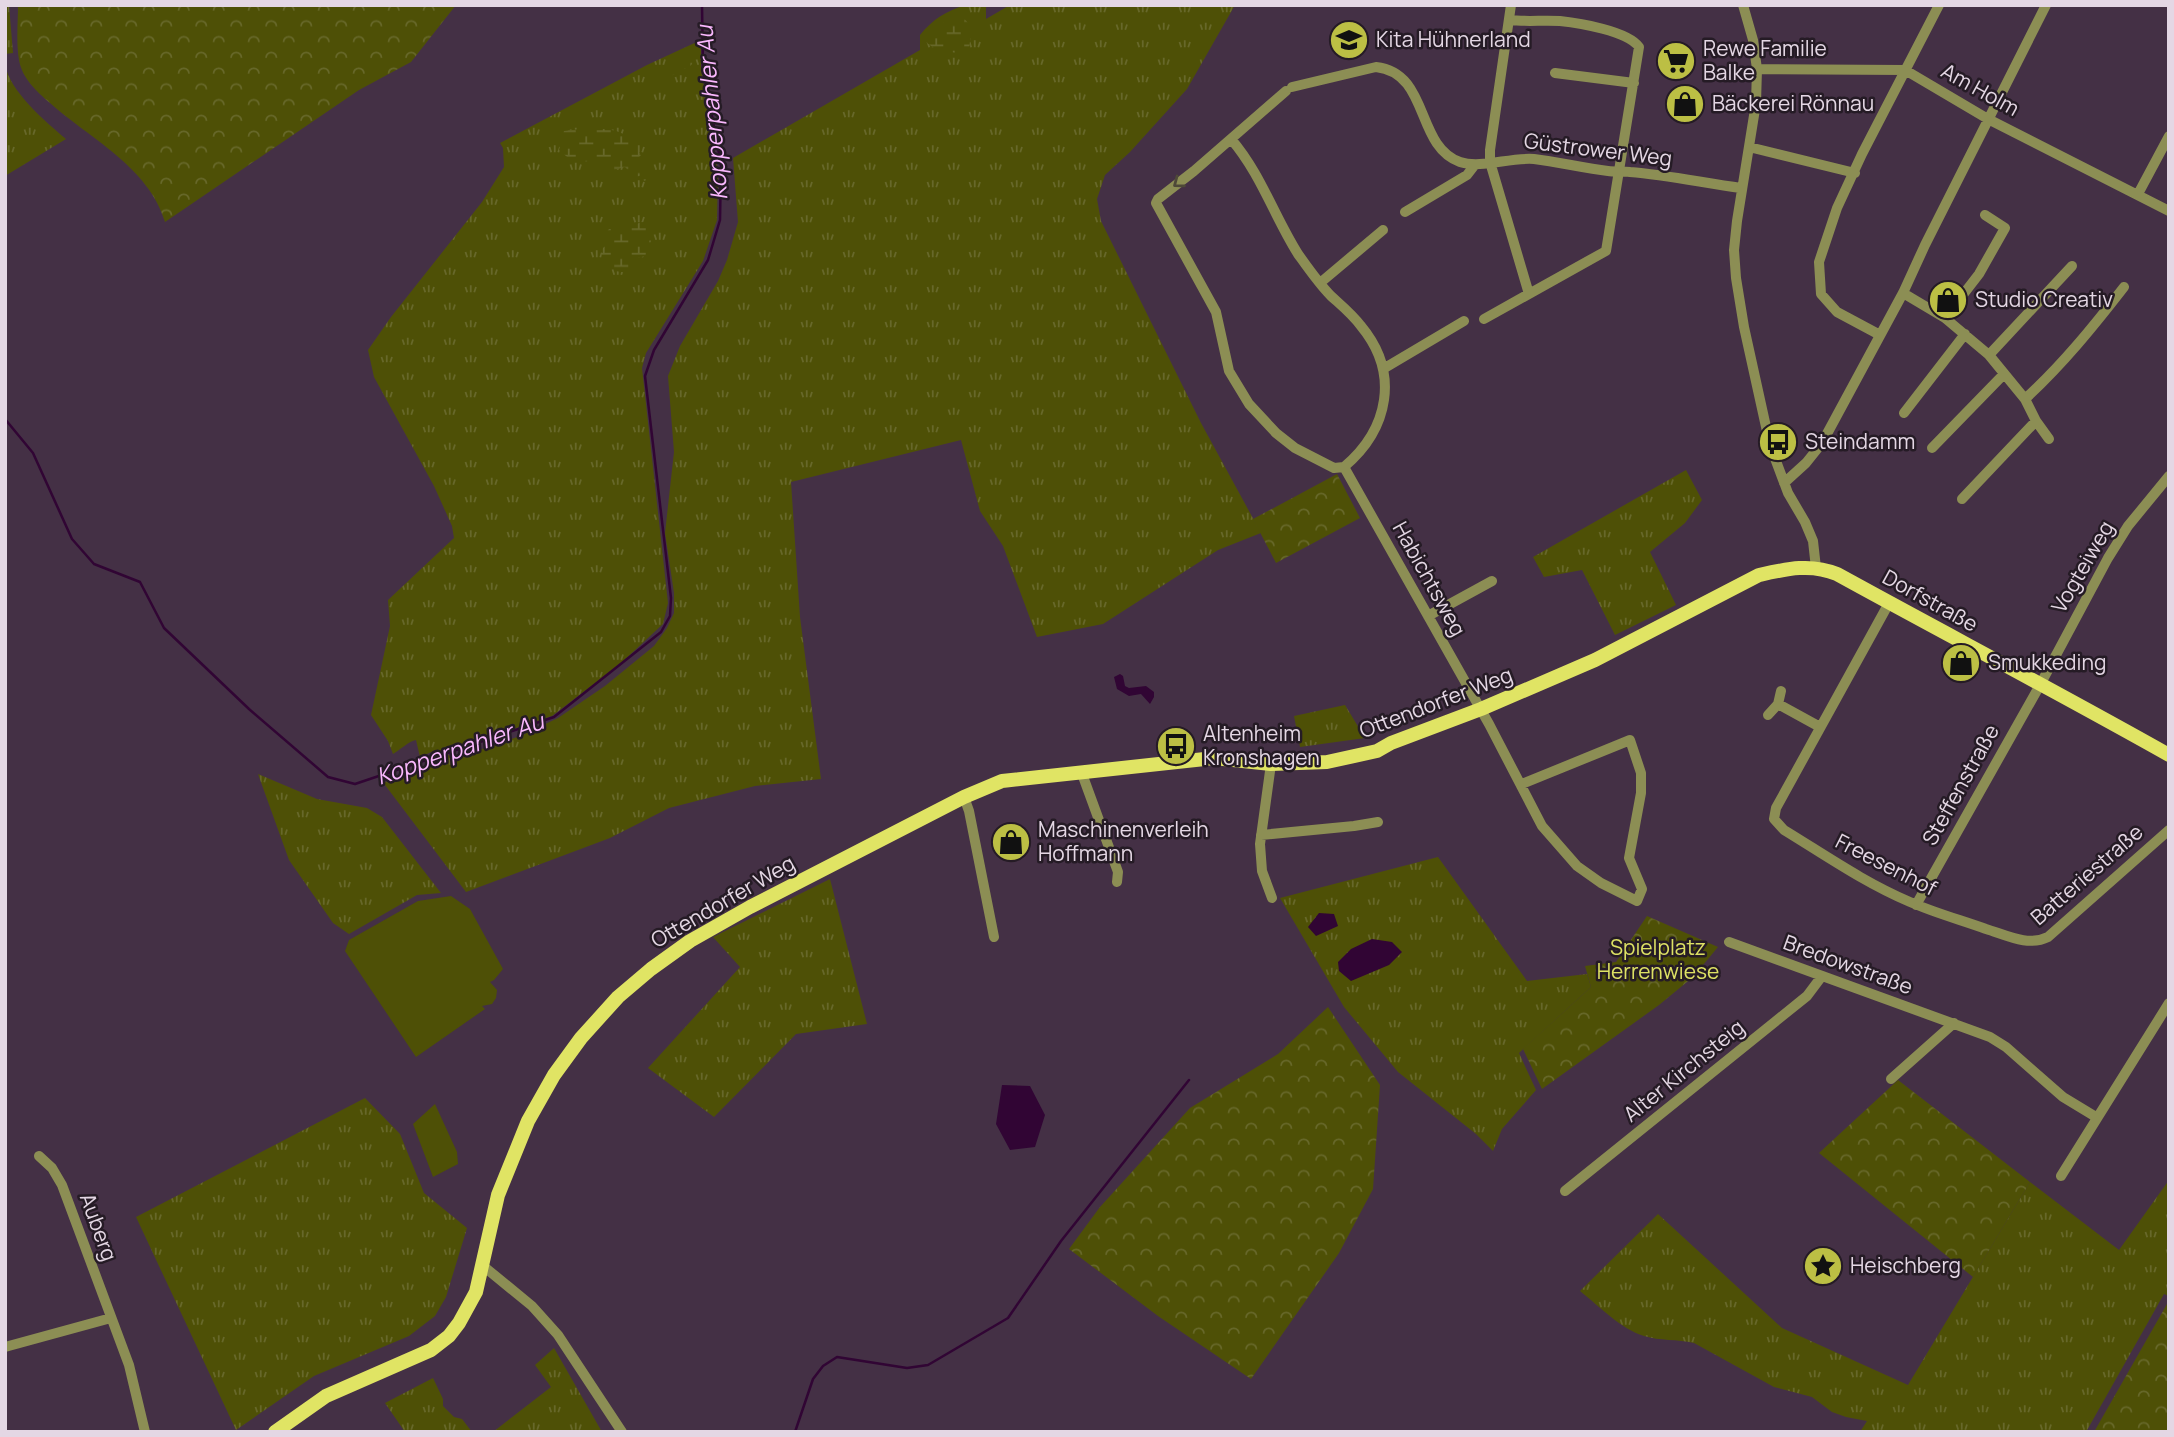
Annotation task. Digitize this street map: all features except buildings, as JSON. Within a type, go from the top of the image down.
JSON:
[{"type":"main road","name":"Ottendorfer Weg","points":[[275,1432],[326,1396],[431,1350],[449,1336],[476,1292],[498,1195],[528,1121],[568,1054],[618,997],[651,969],[690,941],[750,907],[964,797],[1002,781],[1214,758],[1271,764],[1327,762],[1377,751],[1594,660],[1759,575],[1786,568],[1816,568]]},
{"type":"main road","name":"Dorfstraße","points":[[1816,568],[1837,574],[2169,755]]},
{"type":"street","points":[[1511,5],[1490,162],[1529,294]]},
{"type":"street","points":[[1743,5],[1753,40],[1757,69],[1756,103],[1741,188],[1734,250],[1736,278],[1770,445],[1784,483],[1813,541],[1816,568]]},
{"type":"street","points":[[1880,335],[1837,312],[1821,294],[1819,262],[1837,208],[1939,5]]},
{"type":"street","points":[[1784,483],[1806,463],[1822,443],[1903,293],[2046,5]]},
{"type":"street","points":[[1484,319],[1606,251],[1639,47],[1634,40],[1596,27],[1509,20]]},
{"type":"street","points":[[1231,139],[1247,158],[1285,232],[1320,283],[1363,328],[1374,345],[1383,369],[1384,395],[1378,424],[1365,447],[1344,467],[1334,468],[1295,448],[1257,414],[1229,371],[1216,312],[1156,203],[1289,89],[1376,67],[1394,71],[1411,89],[1434,138],[1446,155],[1474,166],[1467,174],[1405,212]]},
{"type":"street","name":"Am Holm","points":[[1757,69],[1905,70],[1988,119],[2169,211]]},
{"type":"street","points":[[1555,73],[1634,83]]},
{"type":"street","points":[[2138,194],[2169,136]]},
{"type":"street","points":[[1749,147],[1855,173]]},
{"type":"street","name":"Güstrower Weg","points":[[1474,166],[1532,159],[1741,188]]},
{"type":"street","points":[[1945,318],[1979,274],[2005,228],[1985,215]]},
{"type":"street","points":[[1320,283],[1383,230]]},
{"type":"street","points":[[1989,355],[2072,266]]},
{"type":"street","points":[[2025,398],[2049,377],[2089,333],[2124,287]]},
{"type":"street","points":[[1903,293],[1945,318],[1989,355],[2025,398],[2036,421],[2049,439]]},
{"type":"street","points":[[1383,369],[1464,321]]},
{"type":"street","points":[[1904,413],[1965,334]]},
{"type":"street","points":[[1932,449],[2004,374]]},
{"type":"street","points":[[1962,499],[2036,421]]},
{"type":"street","name":"Habichtsweg","points":[[1344,467],[1522,784],[1542,826],[1577,866],[1601,883],[1637,901],[1642,888],[1629,858],[1641,772],[1630,740],[1522,784]]},
{"type":"street","name":"Vogteiweg","points":[[2040,685],[2108,558],[2128,526],[2169,476]]},
{"type":"street","points":[[1428,615],[1492,582]]},
{"type":"street","points":[[1778,704],[1821,727],[1889,603]]},
{"type":"street","name":"Steffenstraße","points":[[1916,905],[2040,685]]},
{"type":"street","points":[[1768,715],[1778,704],[1781,691]]},
{"type":"street","name":"Freesenhof","points":[[1821,727],[1776,808],[1774,819],[1784,830],[1859,877],[1916,905],[2028,942]]},
{"type":"street","points":[[1271,764],[1261,835],[1262,871],[1272,898]]},
{"type":"street","points":[[1081,771],[1118,872],[1117,881]]},
{"type":"street","points":[[964,797],[994,937]]},
{"type":"street","points":[[1261,835],[1378,822]]},
{"type":"street","name":"Batteriestraße","points":[[2028,942],[2039,942],[2048,937],[2169,830]]},
{"type":"street","name":"Bredowstraße","points":[[1729,942],[1990,1037],[2007,1047],[2046,1084],[2096,1117]]},
{"type":"street","name":"Alter Kirchsteig","points":[[1565,1191],[1807,996],[1822,976]]},
{"type":"street","points":[[2061,1176],[2169,1003]]},
{"type":"street","points":[[1891,1079],[1954,1023]]},
{"type":"street","name":"Auberg","points":[[39,1156],[52,1168],[62,1185],[129,1365],[145,1432]]},
{"type":"street","points":[[482,1265],[532,1306],[558,1335],[622,1432]]},
{"type":"street","points":[[5,1347],[111,1318]]},
{"type":"green space","points":[[5,5],[9,5],[13,53],[5,54]]},
{"type":"green space","points":[[18,5],[456,5],[411,62],[359,90],[165,222],[146,185],[132,169],[65,116],[26,78],[18,53]]},
{"type":"green space","points":[[966,5],[986,6],[986,19],[1010,5],[1235,5],[1187,89],[1130,152],[1105,175],[1097,199],[1101,221],[1201,423],[1261,533],[1218,550],[1103,624],[1037,637],[1003,546],[980,511],[961,440],[791,482],[800,617],[821,779],[755,786],[669,808],[610,838],[466,892],[385,782],[444,763],[443,757],[449,755],[451,759],[456,758],[520,736],[558,718],[605,686],[654,646],[667,628],[674,613],[674,593],[665,533],[674,452],[668,376],[680,346],[718,281],[727,260],[738,222],[733,158],[920,50],[920,35],[930,24],[946,13]]},
{"type":"green space","points":[[952,18],[964,18],[972,28],[969,48],[964,54],[937,50],[927,43],[933,31]]},
{"type":"green space","points":[[701,40],[701,68],[718,172],[717,220],[703,261],[646,353],[642,368],[668,603],[663,624],[620,664],[552,716],[457,748],[454,746],[440,753],[436,750],[420,757],[416,740],[393,754],[371,715],[390,626],[388,600],[454,538],[452,526],[434,486],[374,377],[368,350],[482,202],[504,167],[503,148],[500,143],[647,65]]},
{"type":"green space","points":[[694,58],[695,61],[690,66],[619,104]]},
{"type":"green space","points":[[5,64],[13,85],[21,95],[66,139],[5,176]]},
{"type":"green space","points":[[588,128],[613,130],[625,135],[641,155],[634,162],[636,169],[648,168],[649,173],[656,177],[644,181],[643,175],[635,177],[625,167],[611,171],[594,161],[573,162],[559,150],[564,131]]},
{"type":"green space","points":[[654,220],[649,253],[626,260],[629,265],[628,273],[615,271],[610,261],[602,257],[601,251],[609,240],[604,236],[609,229],[622,231]]},
{"type":"green space","points":[[1686,470],[1702,500],[1685,523],[1650,552],[1676,605],[1615,635],[1582,570],[1544,577],[1533,557]]},
{"type":"green space","points":[[1337,474],[1360,518],[1276,563],[1253,519]]},
{"type":"green space","points":[[1345,705],[1365,738],[1300,747],[1294,716]]},
{"type":"green space","points":[[258,774],[317,799],[367,808],[382,817],[441,893],[417,895],[349,934],[333,923],[289,860]]},
{"type":"green space","points":[[1438,857],[1527,981],[1587,974],[1591,987],[1519,1053],[1536,1090],[1502,1129],[1493,1151],[1476,1134],[1398,1072],[1344,1007],[1280,898]]},
{"type":"green space","points":[[830,879],[867,1024],[796,1034],[714,1117],[648,1068],[740,967],[713,937]]},
{"type":"green space","points":[[451,896],[470,909],[503,969],[490,982],[497,990],[492,1004],[482,1006],[485,1009],[416,1057],[345,951],[349,940],[418,901]]},
{"type":"green space","name":"Spielplatz Herrenwiese","points":[[1647,916],[1718,947],[1693,977],[1659,1005],[1542,1089],[1523,1049],[1591,987],[1585,966],[1616,962]]},
{"type":"green space","points":[[1328,1007],[1380,1085],[1373,1189],[1339,1253],[1251,1379],[1158,1316],[1069,1249],[1100,1207],[1190,1108],[1278,1054]]},
{"type":"green space","points":[[1898,1080],[2030,1182],[1973,1277],[1819,1153]]},
{"type":"green space","points":[[365,1098],[400,1134],[424,1193],[467,1228],[446,1297],[435,1316],[409,1336],[314,1376],[236,1430],[136,1217]]},
{"type":"green space","points":[[435,1104],[457,1152],[458,1164],[433,1177],[413,1124]]},
{"type":"green space","points":[[2169,1180],[2169,1296],[2164,1294],[2086,1432],[1860,1432],[1867,1421],[1832,1412],[1812,1397],[1774,1387],[1694,1343],[1650,1338],[1635,1333],[1580,1291],[1658,1214],[1782,1328],[1908,1385],[2030,1182],[2119,1250]]},
{"type":"green space","points":[[2167,1304],[2169,1432],[2094,1432]]},
{"type":"green space","points":[[554,1348],[602,1432],[493,1432],[551,1387],[535,1365]]},
{"type":"green space","points":[[433,1378],[443,1399],[443,1406],[454,1417],[462,1419],[472,1432],[405,1432],[385,1403]]},
{"type":"shaded area","points":[[1120,674],[1125,686],[1146,686],[1154,692],[1150,704],[1141,694],[1129,696],[1117,689],[1114,677]]},
{"type":"shaded area","points":[[1319,913],[1334,914],[1338,926],[1316,936],[1308,927]]},
{"type":"shaded area","points":[[1372,939],[1392,942],[1402,952],[1389,965],[1351,981],[1339,971],[1338,962],[1351,949]]},
{"type":"shaded area","points":[[1002,1085],[1030,1086],[1045,1115],[1035,1147],[1010,1150],[996,1124]]},
{"type":"waterway","name":"Kopperpahler Au","points":[[5,419],[33,453],[72,539],[94,564],[140,582],[164,628],[249,709],[328,777],[355,784],[554,717],[661,632],[670,616],[671,598],[645,376],[654,350],[708,260],[720,220],[721,164],[703,68],[702,5]]},
{"type":"waterway","points":[[795,1432],[813,1379],[823,1366],[837,1357],[907,1368],[928,1365],[1008,1318],[1061,1241],[1189,1080]]},
{"type":"place","name":"Kita Hühnerland","points":[[1349,40]]},
{"type":"place","name":"Rewe Familie Balke","points":[[1676,61]]},
{"type":"place","name":"Bäckerei Rönnau","points":[[1685,104]]},
{"type":"place","name":"Studio Creativ","points":[[1948,300]]},
{"type":"place","name":"Steindamm","points":[[1778,442]]},
{"type":"place","name":"Smukkeding","points":[[1961,663]]},
{"type":"place","name":"Altenheim Kronshagen","points":[[1176,746]]},
{"type":"place","name":"Maschinenverleih Hoffmann","points":[[1011,842]]},
{"type":"place","name":"Heischberg","points":[[1823,1266]]}]
